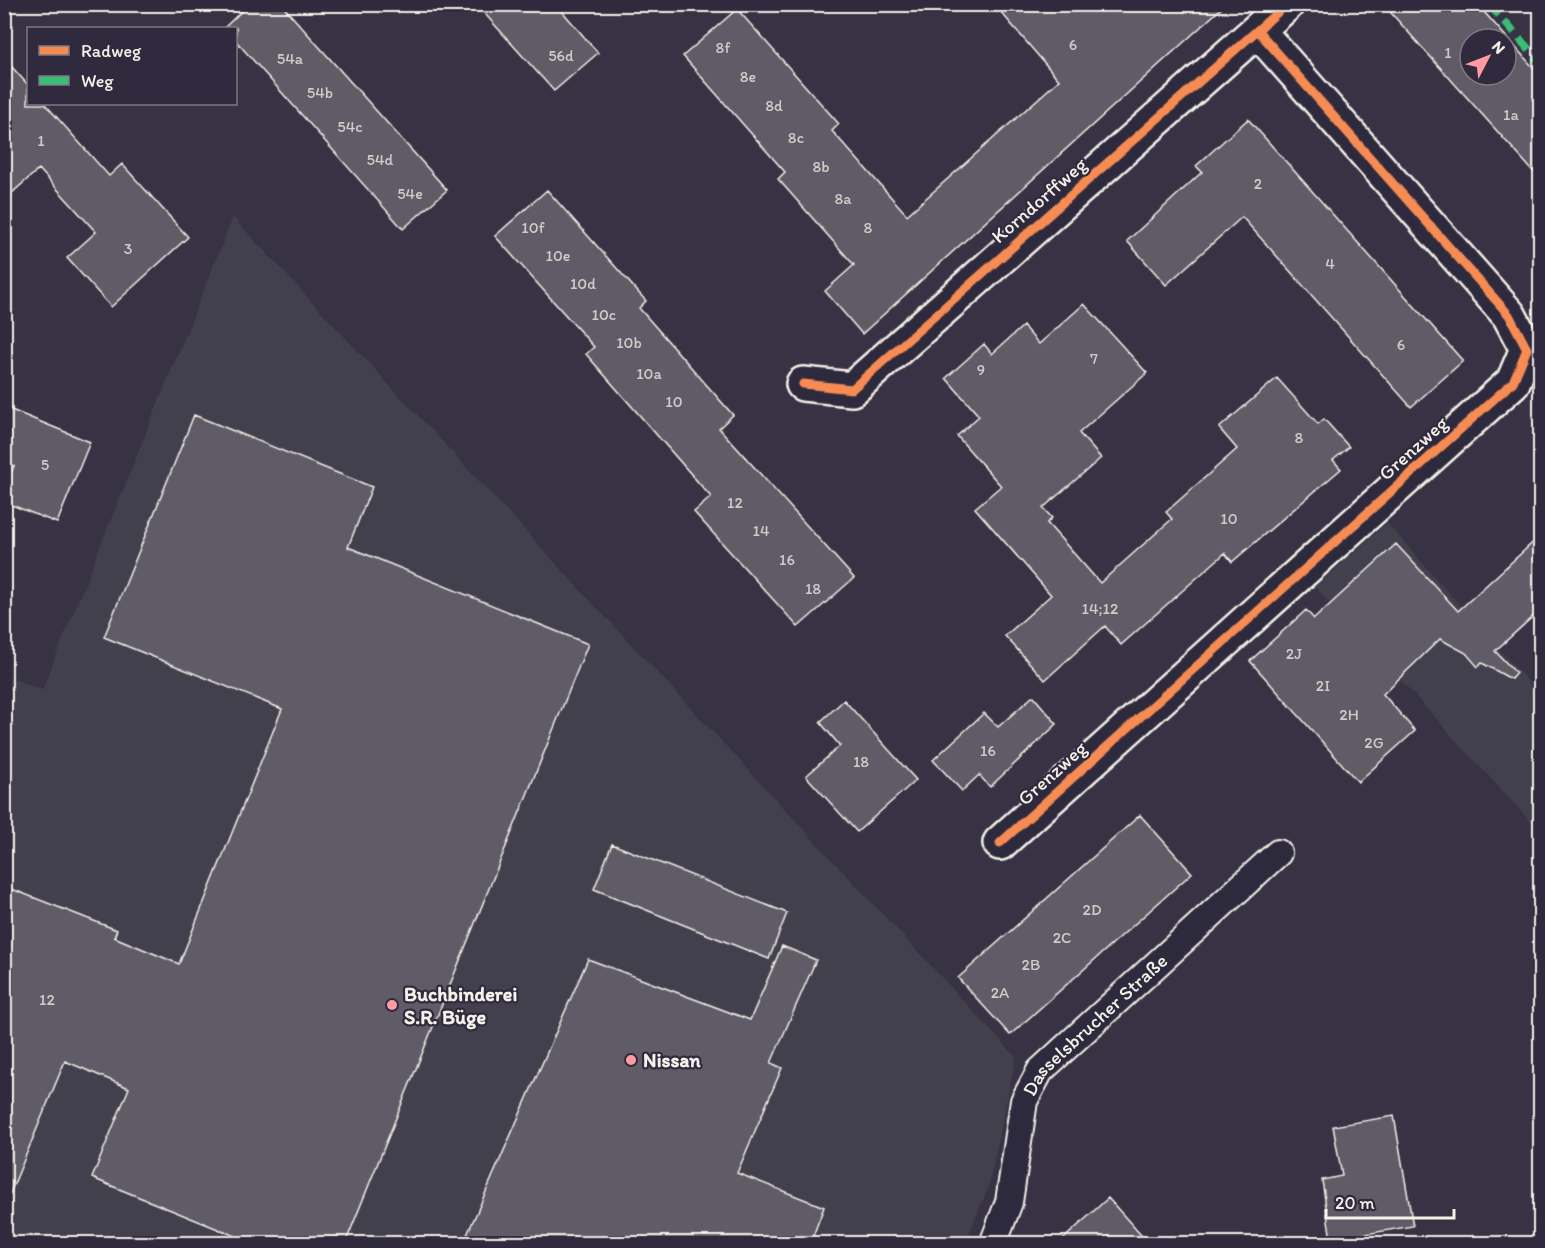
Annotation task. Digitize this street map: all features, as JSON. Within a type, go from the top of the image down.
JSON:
[{"type":"street","name":"Korndorffweg","points":[[803,384],[852,389],[1287,4]]},
{"type":"street","name":"Grenzweg","points":[[1000,843],[1513,382],[1527,350],[1509,315],[1258,31]]},
{"type":"lane","name":"Dasselsbrucher Straße","points":[[993,1244],[1009,1202],[1024,1101],[1040,1071],[1278,853]]},
{"type":"shaded area","points":[[233,217],[1016,1057],[988,1189],[965,1243],[5,1243],[4,675],[42,690]]},
{"type":"shaded area","points":[[1387,523],[1540,695],[1540,832],[1315,587]]},
{"type":"building","points":[[249,4],[281,4],[447,190],[403,229],[237,42],[237,27],[225,27]]},
{"type":"building","points":[[476,4],[556,4],[598,53],[554,91]]},
{"type":"building","points":[[994,4],[1226,4],[862,334],[825,291],[854,265],[778,179],[785,172],[683,56],[737,9],[839,124],[832,131],[907,215],[1059,80]]},
{"type":"building","points":[[1383,4],[1477,4],[1497,27],[1458,27],[1458,87],[1518,87],[1518,50],[1540,75],[1540,179]]},
{"type":"building","points":[[4,58],[27,84],[27,105],[46,105],[109,176],[122,164],[188,237],[111,307],[67,258],[96,232],[39,169],[4,200]]},
{"type":"building","points":[[1248,119],[1463,361],[1411,407],[1242,217],[1166,285],[1127,241],[1202,172],[1196,166]]},
{"type":"building","points":[[547,190],[646,301],[639,308],[733,415],[719,428],[854,578],[798,627],[694,512],[711,497],[586,354],[594,347],[495,236]]},
{"type":"building","points":[[1084,304],[1147,373],[1079,433],[1101,458],[1043,508],[1052,518],[1047,523],[1100,583],[1172,519],[1166,512],[1237,449],[1219,428],[1277,378],[1318,424],[1324,419],[1349,447],[1333,460],[1341,469],[1232,562],[1225,553],[1121,645],[1105,626],[1045,680],[1005,636],[1051,595],[975,508],[1001,486],[957,436],[979,416],[946,378],[984,344],[992,354],[1023,326],[1039,344]]},
{"type":"building","points":[[4,407],[90,442],[57,523],[4,502],[4,490],[14,466],[4,462]]},
{"type":"building","points":[[194,415],[372,487],[348,547],[588,644],[345,1244],[255,1244],[92,1178],[129,1088],[65,1061],[4,1208],[4,886],[117,930],[114,937],[179,964],[282,709],[104,637]]},
{"type":"building","points":[[1540,536],[1540,610],[1495,651],[1516,673],[1511,679],[1482,663],[1478,667],[1466,653],[1440,639],[1383,694],[1415,731],[1358,782],[1250,661],[1306,610],[1314,619],[1396,544],[1458,611]]},
{"type":"building","points":[[1033,696],[1057,724],[990,787],[979,775],[962,791],[933,760],[984,713],[998,727]]},
{"type":"building","points":[[844,700],[916,780],[857,832],[806,776],[840,746],[820,722]]},
{"type":"building","points":[[1140,815],[1192,873],[1010,1035],[958,978]]},
{"type":"building","points":[[612,844],[787,913],[769,959],[594,889]]},
{"type":"building","name":"Nissan","points":[[782,946],[816,960],[771,1063],[782,1068],[737,1173],[824,1207],[810,1244],[463,1244],[588,959],[750,1020]]},
{"type":"building","points":[[1394,1116],[1413,1226],[1331,1240],[1322,1180],[1342,1176],[1333,1126]]},
{"type":"building","points":[[1108,1198],[1149,1244],[1058,1244]]},
{"type":"marked path","points":[[1489,4],[1540,62]]},
{"type":"cycle path","points":[[803,384],[852,389],[1287,4]]},
{"type":"cycle path","points":[[1000,843],[1513,382],[1527,349],[1509,315],[1258,31]]},
{"type":"place","name":"Buchbinderei S.R. Büge","points":[[392,1005]]},
{"type":"place","name":"Nissan","points":[[631,1060]]}]
